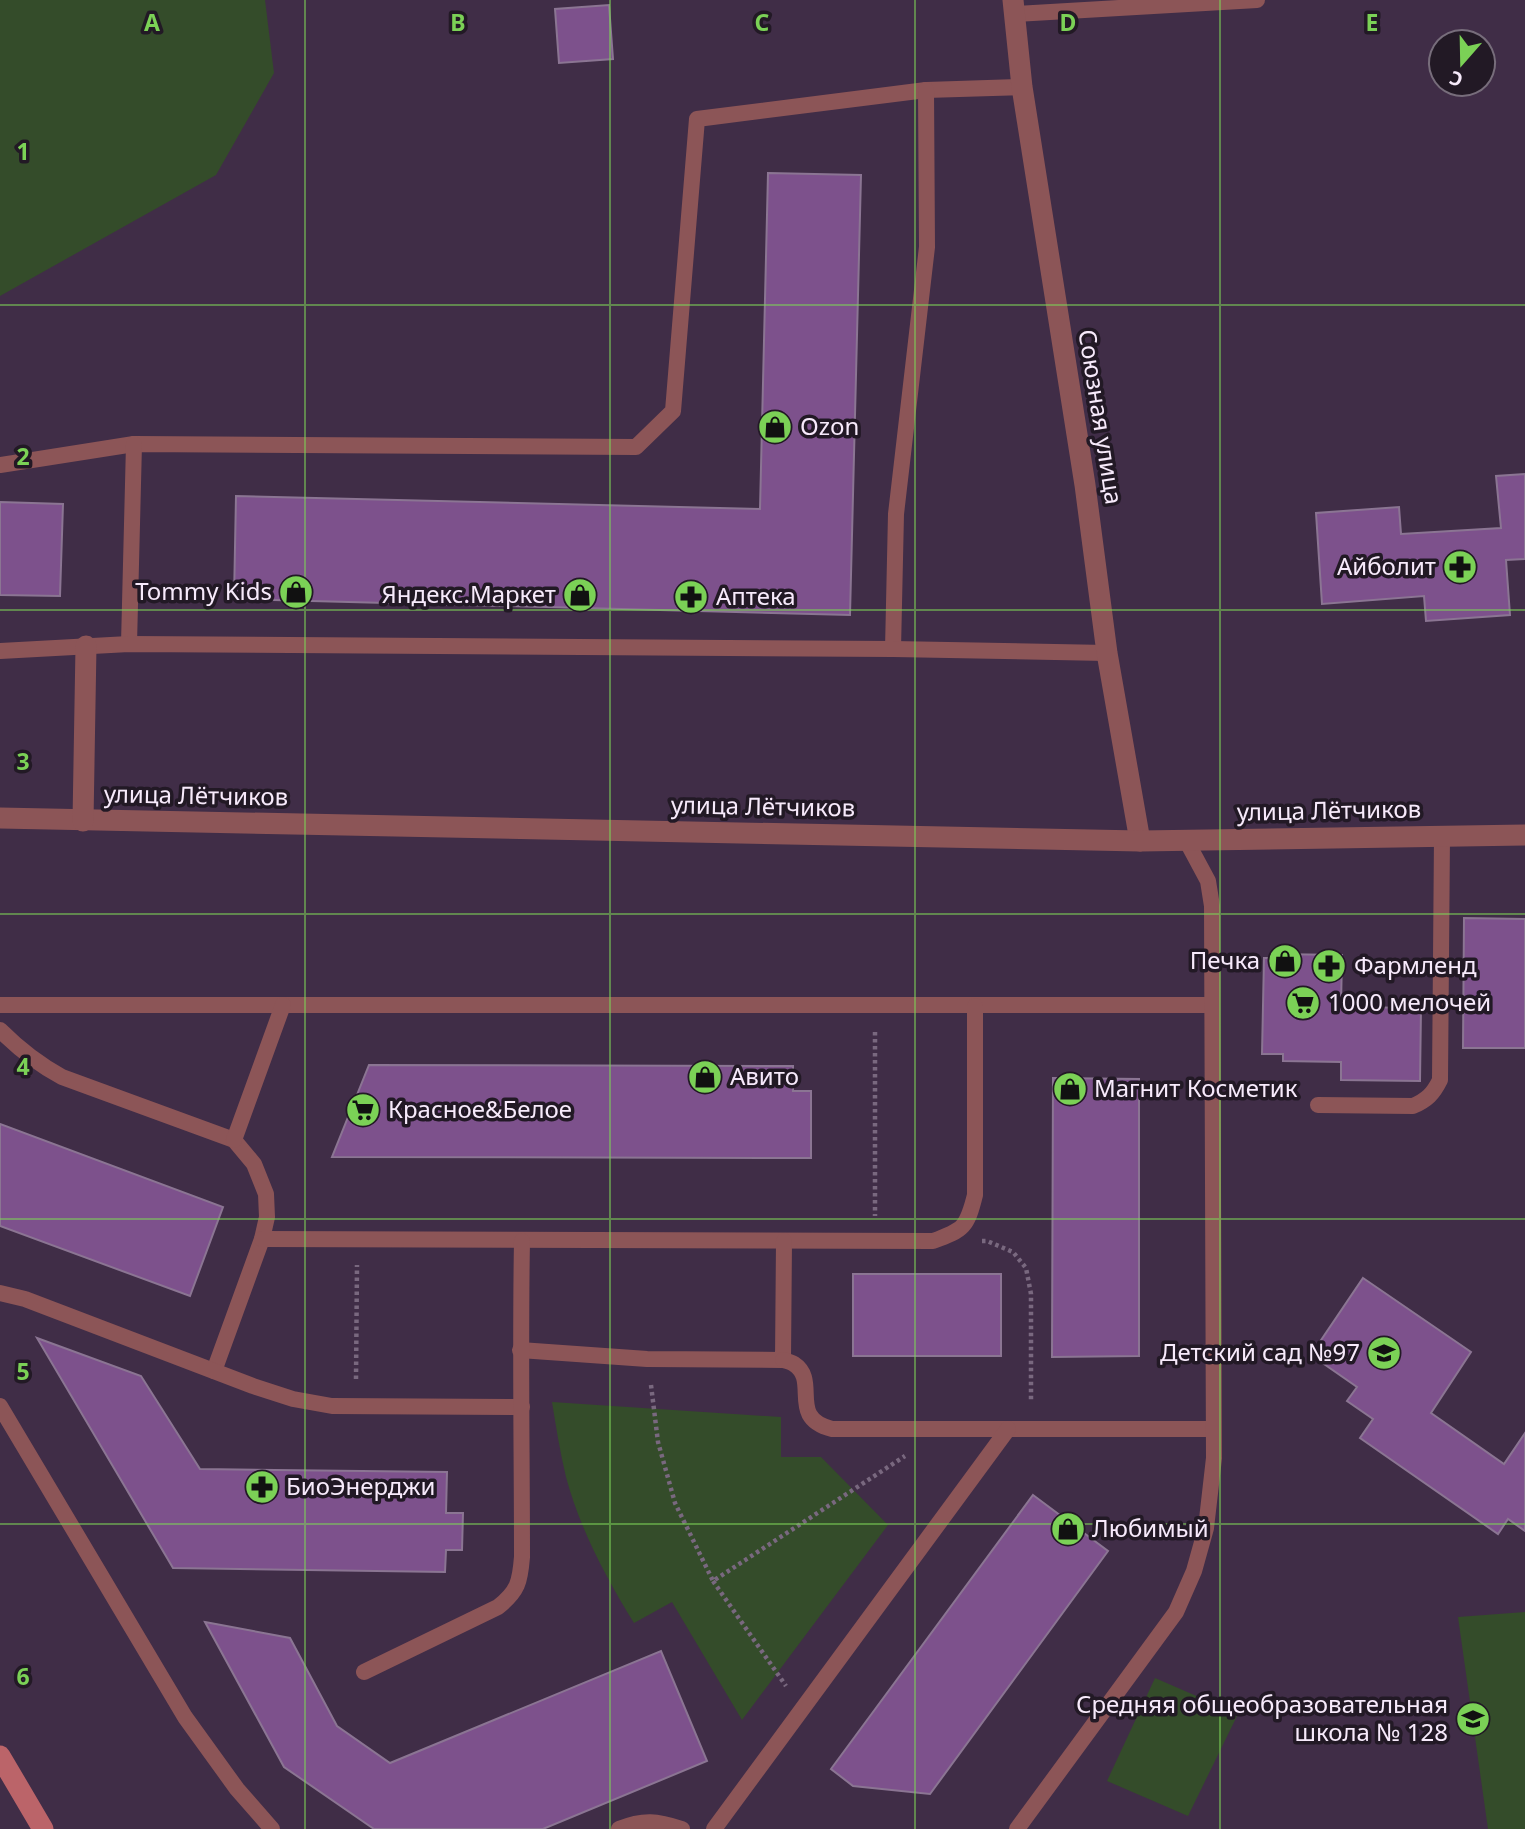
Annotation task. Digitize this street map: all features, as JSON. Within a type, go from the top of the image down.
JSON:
[{"type":"main road","points":[[0,1755],[43,1829]]},
{"type":"street","name":"Союзная улица","points":[[1014,7],[1022,87],[1085,485],[1107,653],[1140,841]]},
{"type":"street","points":[[83,821],[86,646]]},
{"type":"street","name":"улица Лётчиков","points":[[0,818],[1140,841],[1525,835]]},
{"type":"lane","points":[[1014,7],[1257,0]]},
{"type":"lane","points":[[0,465],[134,444],[636,447],[673,411],[697,120],[926,90],[1022,87]]},
{"type":"lane","points":[[893,649],[896,514],[927,247],[926,90]]},
{"type":"lane","points":[[129,644],[134,444]]},
{"type":"lane","points":[[0,651],[129,644],[1107,653]]},
{"type":"lane","points":[[1318,1105],[1412,1106],[1425,1101],[1434,1093],[1440,1080],[1441,836]]},
{"type":"lane","points":[[1017,1829],[1176,1612],[1194,1571],[1206,1528],[1214,1458],[1210,891],[1186,839]]},
{"type":"lane","points":[[0,1005],[1212,1005]]},
{"type":"lane","points":[[234,1140],[283,1005]]},
{"type":"lane","points":[[262,1239],[933,1241],[956,1233],[969,1218],[975,1195],[975,1006]]},
{"type":"lane","points":[[0,1030],[41,1066],[62,1077],[234,1140],[254,1164],[266,1194],[267,1217],[262,1239],[214,1371]]},
{"type":"lane","points":[[364,1672],[498,1607],[509,1598],[520,1580],[522,1241]]},
{"type":"lane","points":[[783,1360],[784,1241]]},
{"type":"lane","points":[[0,1293],[25,1299],[293,1399],[332,1406],[522,1407]]},
{"type":"lane","points":[[520,1350],[647,1359],[783,1360],[795,1365],[802,1372],[805,1380],[805,1407],[812,1419],[821,1426],[832,1429],[1213,1429]]},
{"type":"lane","points":[[0,1406],[185,1717],[237,1789],[272,1829]]},
{"type":"lane","points":[[714,1829],[1008,1429]]},
{"type":"lane","points":[[619,1829],[636,1822],[662,1822],[682,1829]]},
{"type":"path","points":[[875,1006],[875,1241]]},
{"type":"path","points":[[356,1406],[357,1240]]},
{"type":"path","points":[[933,1241],[987,1241],[1013,1252],[1026,1268],[1031,1294],[1031,1429]]},
{"type":"path","points":[[647,1359],[658,1442],[676,1503],[713,1581],[802,1710]]},
{"type":"path","points":[[713,1581],[947,1429]]},
{"type":"green space","points":[[0,0],[265,0],[274,73],[216,175],[0,296]]},
{"type":"green space","points":[[552,1402],[781,1417],[781,1457],[821,1457],[888,1525],[742,1720],[672,1602],[634,1623],[604,1571],[579,1515],[566,1477]]},
{"type":"green space","points":[[1525,1612],[1525,1829],[1488,1829],[1458,1617]]},
{"type":"green space","points":[[1155,1678],[1238,1714],[1188,1816],[1107,1781]]},
{"type":"building","points":[[609,5],[613,59],[559,63],[555,9]]},
{"type":"building","points":[[768,173],[861,175],[850,615],[234,599],[236,496],[760,509]]},
{"type":"building","points":[[1525,474],[1525,559],[1506,560],[1510,615],[1426,621],[1424,596],[1322,604],[1316,513],[1399,507],[1401,534],[1501,528],[1496,476]]},
{"type":"building","points":[[0,502],[63,504],[60,596],[0,595]]},
{"type":"building","points":[[1464,918],[1525,919],[1525,1048],[1463,1048]]},
{"type":"building","points":[[1275,954],[1342,955],[1341,1007],[1421,1008],[1420,1081],[1341,1080],[1341,1062],[1283,1061],[1283,1054],[1262,1054],[1264,958],[1275,958]]},
{"type":"building","points":[[369,1065],[793,1066],[793,1091],[811,1091],[811,1158],[332,1157]]},
{"type":"building","points":[[1053,1078],[1139,1079],[1139,1356],[1052,1357]]},
{"type":"building","points":[[0,1124],[223,1207],[190,1296],[0,1226]]},
{"type":"building","points":[[853,1274],[1001,1274],[1001,1356],[853,1356]]},
{"type":"building","points":[[1363,1278],[1471,1352],[1431,1413],[1504,1464],[1525,1433],[1525,1531],[1508,1519],[1498,1534],[1360,1438],[1373,1419],[1347,1401],[1357,1387],[1311,1355]]},
{"type":"building","points":[[37,1338],[141,1376],[200,1469],[447,1472],[446,1513],[463,1513],[462,1550],[446,1550],[445,1572],[173,1568]]},
{"type":"building","points":[[1033,1495],[1108,1551],[930,1794],[853,1786],[831,1769]]},
{"type":"building","points":[[205,1622],[290,1638],[337,1726],[390,1763],[661,1651],[707,1761],[543,1829],[374,1829],[284,1767]]},
{"type":"place","name":"Ozon","points":[[775,427]]},
{"type":"place","name":"Айболит","points":[[1460,567]]},
{"type":"place","name":"Tommy Kids","points":[[296,592]]},
{"type":"place","name":"Яндекс.Маркет","points":[[580,595]]},
{"type":"place","name":"Аптека","points":[[691,597]]},
{"type":"place","name":"Печка","points":[[1285,961]]},
{"type":"place","name":"Фармленд","points":[[1329,966]]},
{"type":"place","name":"1000 мелочей","points":[[1303,1003]]},
{"type":"place","name":"Авито","points":[[705,1077]]},
{"type":"place","name":"Магнит Косметик","points":[[1070,1089]]},
{"type":"place","name":"Красное&Белое","points":[[363,1110]]},
{"type":"place","name":"Детский сад №97","points":[[1384,1353]]},
{"type":"place","name":"БиоЭнерджи","points":[[262,1487]]},
{"type":"place","name":"Любимый","points":[[1068,1529]]},
{"type":"place","name":"Средняя общеобразовательная школа № 128","points":[[1473,1719]]}]
